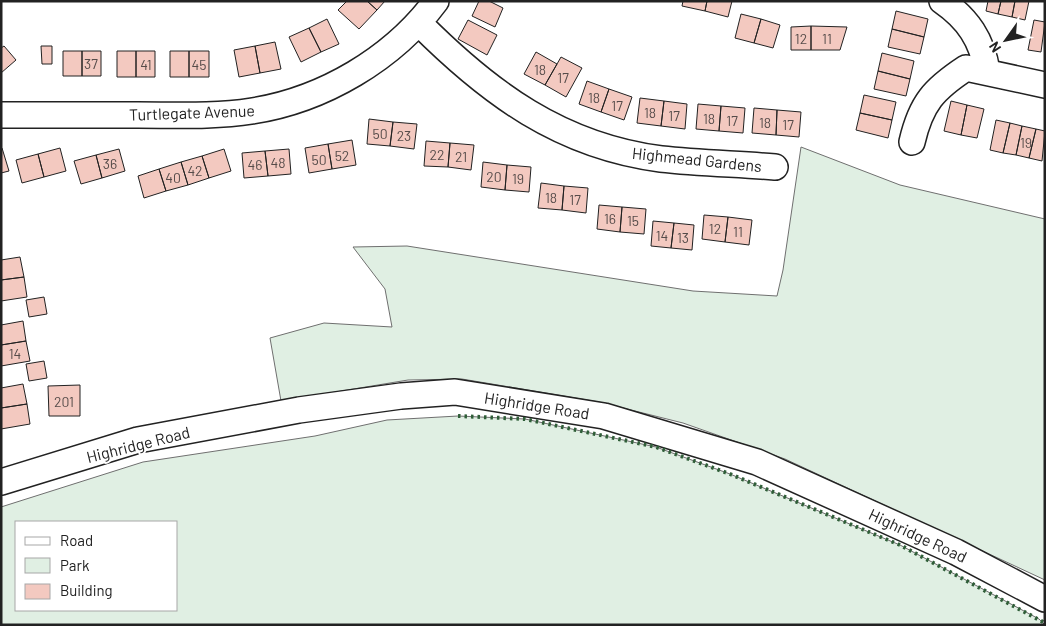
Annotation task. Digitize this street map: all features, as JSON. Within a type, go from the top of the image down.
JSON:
[{"type":"street","name":"Turtlegate Avenue","points":[[1,114],[203,115],[251,111],[283,105],[333,87],[383,54],[420,24],[436,1]]},
{"type":"street","points":[[942,1],[957,12],[973,29],[984,54],[977,70]]},
{"type":"street","name":"Highmead Gardens","points":[[420,24],[476,76],[512,104],[545,123],[585,141],[660,159],[774,167]]},
{"type":"street","points":[[912,142],[916,126],[928,100],[938,87],[977,70],[1045,85]]},
{"type":"street","name":"Highridge Road","points":[[1,482],[138,440],[299,410],[455,392],[604,416],[757,462],[956,552],[1045,599]]},
{"type":"green space","points":[[801,147],[900,185],[1045,219],[1045,580],[785,459],[683,423],[599,402],[462,379],[408,380],[281,401],[270,338],[324,323],[392,327],[385,289],[353,247],[407,246],[693,291],[777,296],[783,270]]},
{"type":"green space","points":[[458,416],[525,419],[656,447],[730,474],[900,545],[1039,619],[1045,625],[1,625],[1,507],[143,462],[315,436],[387,420]]},
{"type":"building","points":[[347,1],[367,1],[377,10],[359,29],[338,10]]},
{"type":"building","points":[[367,1],[385,1],[377,10]]},
{"type":"building","points":[[479,1],[489,1],[503,8],[495,27],[472,16]]},
{"type":"building","points":[[683,1],[707,1],[705,11],[682,6]]},
{"type":"building","points":[[707,1],[732,1],[728,17],[705,11]]},
{"type":"building","points":[[988,1],[1001,1],[998,14],[986,11]]},
{"type":"building","points":[[1001,1],[1015,1],[1012,17],[998,14]]},
{"type":"building","points":[[1015,1],[1029,1],[1025,20],[1012,17]]},
{"type":"building","points":[[896,11],[928,19],[924,37],[892,29]]},
{"type":"building","points":[[741,14],[761,19],[754,43],[735,38]]},
{"type":"building","points":[[327,19],[339,44],[321,52],[309,28]]},
{"type":"building","points":[[761,19],[780,25],[773,48],[754,43]]},
{"type":"building","points":[[468,20],[497,35],[487,55],[458,39]]},
{"type":"building","points":[[1034,20],[1045,22],[1041,52],[1028,50]]},
{"type":"building","points":[[811,26],[847,27],[840,50],[811,50]]},
{"type":"building","points":[[811,26],[811,50],[791,50],[791,27]]},
{"type":"building","points":[[309,28],[321,52],[301,62],[289,37]]},
{"type":"building","points":[[892,29],[924,37],[920,54],[888,47]]},
{"type":"building","points":[[275,42],[281,69],[260,73],[255,46]]},
{"type":"building","points":[[4,46],[16,60],[1,73],[1,48]]},
{"type":"building","points":[[41,46],[52,46],[52,64],[42,64]]},
{"type":"building","points":[[255,46],[260,73],[239,77],[234,50]]},
{"type":"building","points":[[63,51],[82,51],[82,76],[63,76]]},
{"type":"building","points":[[82,51],[101,51],[101,76],[82,76]]},
{"type":"building","points":[[117,51],[136,51],[136,77],[117,77]]},
{"type":"building","points":[[136,51],[155,51],[155,77],[136,77]]},
{"type":"building","points":[[170,51],[189,51],[189,77],[170,77]]},
{"type":"building","points":[[189,51],[209,51],[209,77],[189,77]]},
{"type":"building","points":[[536,52],[557,64],[545,85],[524,74]]},
{"type":"building","points":[[882,53],[914,61],[910,79],[878,71]]},
{"type":"building","points":[[561,57],[582,68],[566,97],[545,85]]},
{"type":"building","points":[[878,71],[910,79],[906,96],[874,89]]},
{"type":"building","points":[[587,81],[609,89],[601,112],[579,104]]},
{"type":"building","points":[[609,89],[632,97],[624,120],[601,112]]},
{"type":"building","points":[[864,95],[896,102],[892,120],[860,113]]},
{"type":"building","points":[[640,98],[664,101],[661,126],[637,123]]},
{"type":"building","points":[[664,101],[687,104],[685,129],[661,126]]},
{"type":"building","points":[[951,101],[967,105],[961,135],[944,131]]},
{"type":"building","points":[[698,104],[721,106],[719,131],[696,129]]},
{"type":"building","points":[[967,105],[984,109],[977,138],[961,135]]},
{"type":"building","points":[[721,106],[745,108],[743,133],[719,131]]},
{"type":"building","points":[[754,108],[777,110],[776,135],[752,133]]},
{"type":"building","points":[[777,110],[801,112],[799,137],[776,135]]},
{"type":"building","points":[[860,113],[892,120],[888,138],[856,130]]},
{"type":"building","points":[[369,119],[393,122],[390,146],[367,144]]},
{"type":"building","points":[[996,120],[1010,123],[1003,153],[990,150]]},
{"type":"building","points":[[393,122],[417,124],[414,149],[390,146]]},
{"type":"building","points":[[1010,123],[1022,126],[1016,155],[1003,153]]},
{"type":"building","points":[[1022,126],[1036,129],[1029,158],[1016,155]]},
{"type":"building","points":[[1036,129],[1045,131],[1042,161],[1029,158]]},
{"type":"building","points":[[352,140],[356,165],[332,169],[328,144]]},
{"type":"building","points":[[426,141],[450,143],[448,167],[424,166]]},
{"type":"building","points":[[450,143],[474,145],[471,170],[448,167]]},
{"type":"building","points":[[328,144],[332,169],[309,173],[305,148]]},
{"type":"building","points":[[60,148],[66,171],[44,177],[38,154]]},
{"type":"building","points":[[1,149],[9,171],[1,173]]},
{"type":"building","points":[[119,149],[125,171],[102,178],[96,155]]},
{"type":"building","points":[[224,149],[231,171],[209,178],[202,156]]},
{"type":"building","points":[[289,149],[291,174],[268,176],[265,151]]},
{"type":"building","points":[[265,151],[268,176],[244,178],[242,153]]},
{"type":"building","points":[[38,154],[44,177],[22,183],[16,160]]},
{"type":"building","points":[[96,155],[102,178],[81,184],[74,161]]},
{"type":"building","points":[[202,156],[209,178],[188,185],[181,162]]},
{"type":"building","points":[[181,162],[188,185],[166,191],[159,169]]},
{"type":"building","points":[[483,162],[507,165],[505,190],[481,187]]},
{"type":"building","points":[[507,165],[531,167],[529,192],[505,190]]},
{"type":"building","points":[[159,169],[166,191],[144,198],[138,176]]},
{"type":"building","points":[[541,183],[564,186],[562,210],[538,208]]},
{"type":"building","points":[[564,186],[588,188],[586,213],[562,210]]},
{"type":"building","points":[[599,205],[622,207],[620,232],[597,229]]},
{"type":"building","points":[[622,207],[646,209],[644,234],[620,232]]},
{"type":"building","points":[[704,215],[728,217],[725,242],[702,239]]},
{"type":"building","points":[[728,217],[752,220],[749,245],[725,242]]},
{"type":"building","points":[[653,221],[674,223],[671,248],[651,246]]},
{"type":"building","points":[[674,223],[694,225],[692,250],[671,248]]},
{"type":"building","points":[[20,257],[24,277],[1,280],[1,260]]},
{"type":"building","points":[[24,277],[27,297],[1,301],[1,280]]},
{"type":"building","points":[[44,297],[47,314],[29,317],[26,300]]},
{"type":"building","points":[[23,321],[26,341],[1,345],[1,325]]},
{"type":"building","points":[[26,341],[30,361],[1,366],[1,345]]},
{"type":"building","points":[[44,361],[47,378],[29,381],[26,364]]},
{"type":"building","points":[[23,384],[27,404],[1,408],[1,388]]},
{"type":"building","points":[[80,385],[80,416],[49,416],[48,386]]},
{"type":"building","points":[[27,404],[30,424],[1,429],[1,408]]},
{"type":"hedge","points":[[458,416],[525,419],[656,447],[730,474],[900,545],[1045,623]]}]
